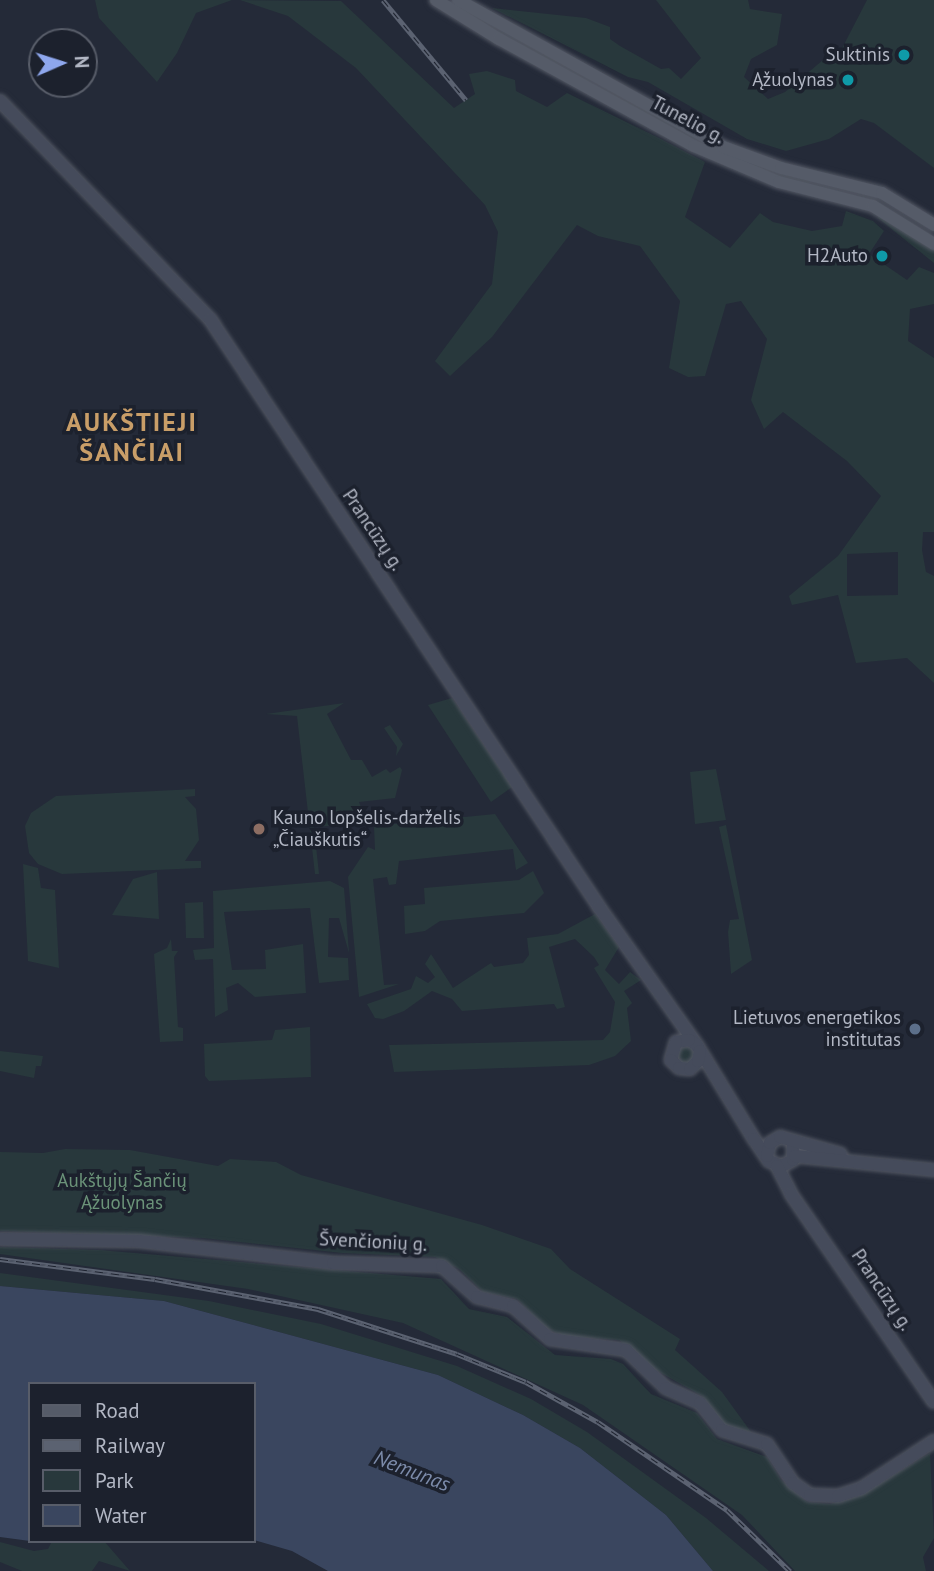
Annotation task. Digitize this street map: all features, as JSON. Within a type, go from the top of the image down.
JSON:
[{"type":"main road","name":"Tunelio g.","points":[[436,0],[499,40],[694,146],[759,175],[887,211],[934,244]]},
{"type":"main road","name":"Tunelio g.","points":[[458,0],[723,146],[882,193],[934,225]]},
{"type":"main road","points":[[833,196],[836,181]]},
{"type":"street","name":"Prancūzų g.","points":[[0,101],[210,319],[698,1047],[767,1156],[789,1157],[791,1194],[822,1233],[934,1402]]},
{"type":"street","name":"Prancūzų g.","points":[[673,1013],[676,1042]]},
{"type":"street","points":[[689,1040],[698,1047],[693,1067],[682,1069],[673,1063],[670,1052],[676,1042],[689,1040]]},
{"type":"street","name":"Prancūzų g.","points":[[693,1067],[718,1081]]},
{"type":"street","name":"Prancūzų g.","points":[[740,1113],[773,1140]]},
{"type":"street","points":[[767,1156],[773,1140],[784,1138],[789,1157],[934,1170]]},
{"type":"street","name":"Švenčionių g.","points":[[0,1238],[139,1241],[332,1263],[443,1266],[477,1297],[513,1306],[550,1339],[626,1350],[658,1382],[699,1403],[722,1430],[767,1444],[793,1483],[810,1495],[838,1496],[862,1488],[934,1441]]},
{"type":"green space","points":[[95,0],[232,0],[196,13],[177,53],[157,82],[99,18]]},
{"type":"green space","points":[[240,0],[341,1],[454,108],[475,94],[469,74],[487,71],[515,80],[516,91],[547,107],[567,93],[705,162],[685,217],[730,248],[760,213],[773,222],[812,231],[842,226],[846,211],[873,221],[884,231],[869,254],[907,280],[919,267],[934,273],[934,304],[910,309],[908,341],[934,358],[934,532],[923,532],[922,550],[926,572],[934,576],[934,683],[907,658],[856,663],[838,595],[792,605],[789,596],[838,556],[881,496],[847,461],[783,412],[764,429],[751,400],[767,339],[741,301],[726,304],[705,376],[688,377],[669,368],[680,301],[640,246],[598,236],[577,225],[492,337],[450,376],[435,361],[492,284],[498,232],[485,205],[356,68],[288,16]],"holes":[[[898,552],[898,595],[847,596],[847,554]]]},
{"type":"green space","points":[[444,0],[685,133],[721,150],[811,180],[809,186],[695,141]]},
{"type":"green space","points":[[656,0],[748,0],[750,9],[782,14],[777,45],[751,59],[744,77],[768,99],[785,92],[823,60],[837,58],[867,0],[934,0],[934,168],[874,123],[861,119],[829,139],[786,151],[747,139],[648,82],[628,77],[492,8],[586,18],[610,27],[610,39],[661,69],[669,68],[681,79],[701,58]]},
{"type":"green space","points":[[878,218],[934,249],[934,263]]},
{"type":"green space","points":[[452,698],[512,787],[491,802],[428,705]]},
{"type":"green space","points":[[344,703],[327,714],[351,760],[362,760],[372,777],[386,769],[390,773],[400,767],[402,770],[395,798],[359,802],[367,823],[314,827],[319,874],[315,874],[297,716],[266,714]]},
{"type":"green space","points":[[390,725],[403,744],[396,756],[397,747],[384,728]]},
{"type":"green space","points":[[716,769],[726,820],[695,824],[690,772]]},
{"type":"green space","points":[[195,789],[195,796],[185,797],[196,809],[199,840],[185,861],[201,861],[201,868],[62,874],[38,864],[29,853],[25,826],[31,813],[56,796]]},
{"type":"green space","points":[[495,814],[528,863],[516,870],[513,849],[399,861],[396,884],[389,885],[387,877],[373,879],[384,985],[399,984],[359,997],[348,877],[368,847],[375,850],[374,826]]},
{"type":"green space","points":[[726,825],[752,960],[731,974],[728,932],[730,920],[739,919],[719,827]]},
{"type":"green space","points":[[23,864],[38,868],[41,888],[55,890],[59,968],[28,961]]},
{"type":"green space","points":[[533,871],[544,893],[524,913],[440,921],[425,931],[405,934],[404,906],[425,904],[424,888],[519,880]]},
{"type":"green space","points":[[157,872],[159,919],[112,915],[133,879]]},
{"type":"green space","points":[[330,881],[344,888],[349,953],[339,918],[329,918],[328,957],[348,958],[349,980],[319,983],[310,908],[224,912],[232,970],[266,969],[265,950],[303,944],[306,993],[255,997],[238,983],[226,988],[228,1010],[215,1017],[213,959],[195,960],[193,950],[214,948],[213,891]]},
{"type":"green space","points":[[203,902],[204,938],[186,938],[185,903]]},
{"type":"green space","points":[[595,914],[619,947],[605,970],[619,984],[630,972],[641,980],[624,991],[632,1003],[627,1008],[631,1041],[615,1056],[589,1065],[394,1072],[389,1045],[603,1040],[610,1032],[615,1002],[594,968],[599,965],[594,957],[575,939],[549,947],[565,1007],[557,1009],[554,1004],[462,1011],[452,999],[432,991],[404,1011],[383,1019],[375,1018],[367,1004],[411,989],[416,976],[428,983],[435,977],[425,964],[431,954],[453,988],[491,963],[494,967],[523,963],[529,955],[527,938],[558,934]]},
{"type":"green space","points":[[171,939],[172,951],[178,951],[174,957],[178,1027],[183,1028],[183,1041],[160,1042],[154,954],[167,948]]},
{"type":"green space","points":[[310,1027],[311,1077],[209,1081],[205,1076],[204,1044],[272,1040],[275,1030]]},
{"type":"green space","points":[[683,1047],[689,1047],[694,1055],[692,1061],[683,1063],[678,1058],[678,1052]]},
{"type":"green space","points":[[0,1051],[43,1056],[41,1066],[36,1066],[34,1078],[0,1071]]},
{"type":"green space","name":"Aukštųjų Šančių Ąžuolynas","points":[[65,1149],[130,1150],[218,1166],[230,1159],[276,1162],[301,1175],[482,1225],[551,1249],[570,1269],[680,1339],[675,1350],[722,1392],[751,1432],[726,1426],[702,1396],[654,1369],[619,1340],[563,1336],[546,1328],[517,1299],[483,1292],[459,1269],[435,1257],[342,1253],[203,1238],[0,1231],[0,1152],[43,1153]]},
{"type":"green space","points":[[0,1247],[99,1250],[441,1279],[469,1309],[507,1317],[555,1355],[611,1359],[623,1364],[651,1394],[697,1413],[717,1439],[767,1457],[781,1480],[807,1502],[830,1504],[859,1496],[930,1453],[934,1538],[923,1557],[926,1571],[795,1571],[742,1515],[583,1405],[403,1323],[248,1289],[0,1254]]},
{"type":"green space","points":[[0,1273],[209,1301],[321,1324],[457,1366],[531,1399],[587,1432],[706,1518],[769,1571],[713,1571],[666,1515],[580,1448],[523,1415],[438,1375],[164,1301],[0,1286]]},
{"type":"green space","points":[[0,1542],[34,1551],[48,1549],[51,1543],[106,1543],[130,1571],[99,1561],[92,1571],[22,1571],[0,1562]]},
{"type":"water","name":"Nemunas","points":[[0,1286],[164,1301],[438,1375],[523,1415],[580,1448],[666,1515],[713,1571],[328,1571],[292,1551],[256,1541],[256,1382],[28,1382],[28,1541],[0,1537]]},
{"type":"railway","points":[[383,0],[466,100]]},
{"type":"railway","points":[[0,1259],[155,1279],[318,1309],[457,1354],[526,1382],[598,1422],[727,1510],[790,1571]]},
{"type":"place","name":"Suktinis","points":[[904,55]]},
{"type":"place","name":"Ąžuolynas","points":[[848,80]]},
{"type":"place","name":"H2Auto","points":[[882,256]]},
{"type":"place","name":"Kauno lopšelis-darželis „Čiauškutis“","points":[[259,829]]},
{"type":"place","name":"Lietuvos energetikos institutas","points":[[915,1029]]},
{"type":"district","name":"AUKŠTIEJI ŠANČIAI","points":[[132,436]]}]
